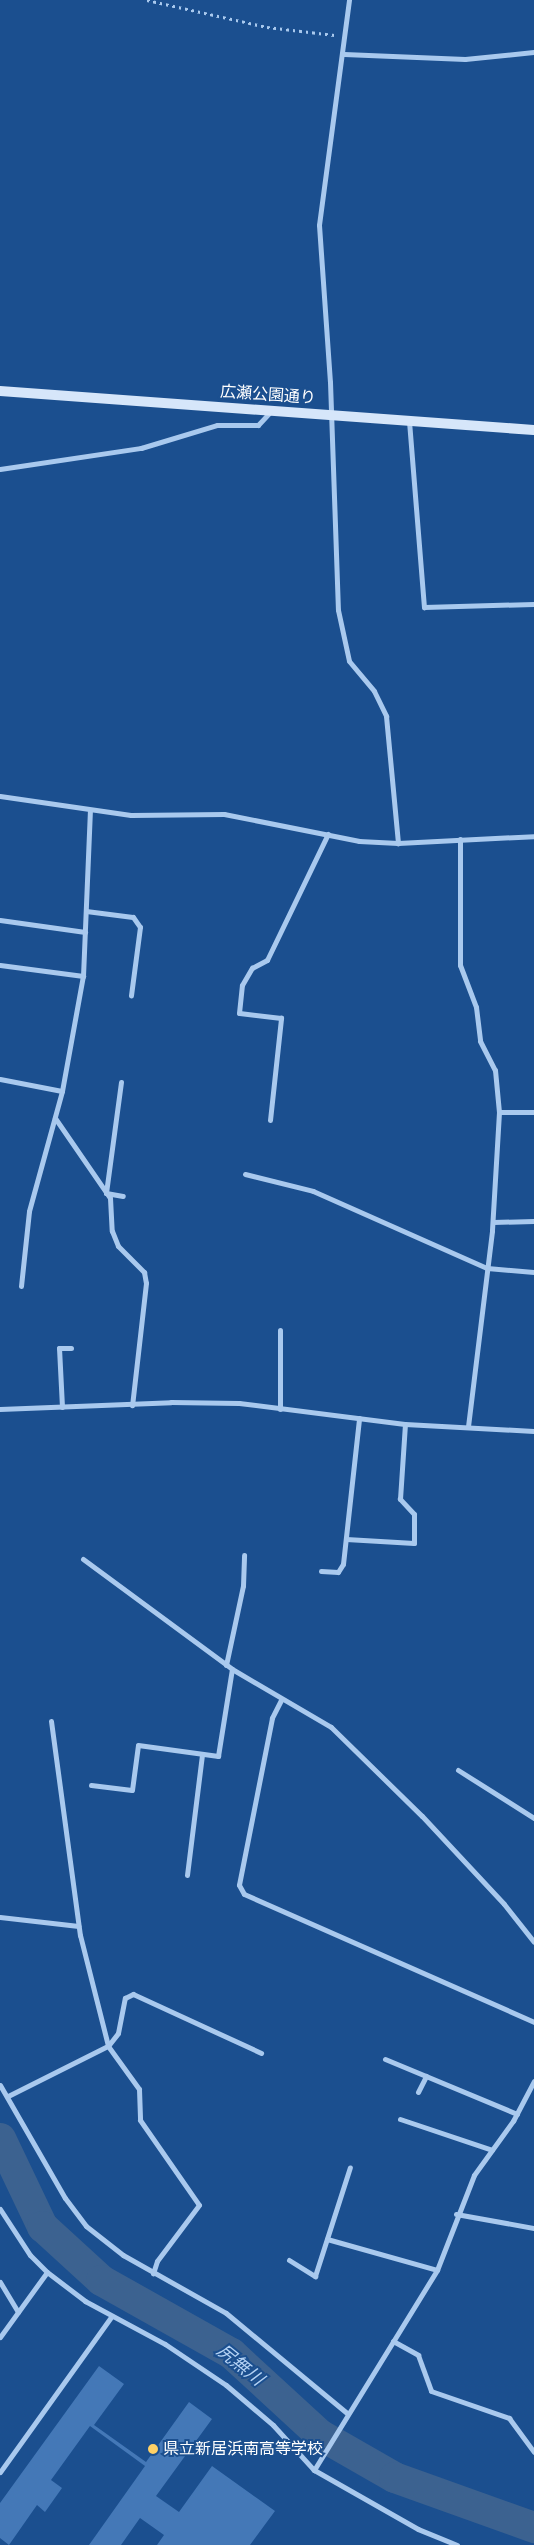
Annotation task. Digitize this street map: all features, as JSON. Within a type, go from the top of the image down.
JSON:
[{"type":"street","points":[[349,0],[344,54],[319,225],[330,382],[329,415],[338,610],[349,661],[374,691],[386,716],[398,843]]},
{"type":"street","points":[[344,54],[465,59],[534,52]]},
{"type":"street","name":"広瀬公園通り","points":[[0,391],[534,430]]},
{"type":"street","points":[[0,469],[141,448],[217,425],[258,425],[272,410]]},
{"type":"street","points":[[409,421],[424,607],[534,604]]},
{"type":"street","points":[[0,796],[131,815],[224,814],[359,841],[398,843],[534,836]]},
{"type":"street","points":[[21,1286],[29,1211],[62,1091],[83,976],[90,810]]},
{"type":"street","points":[[270,1120],[281,1018],[239,1013],[242,984],[252,968],[267,960],[328,834]]},
{"type":"street","points":[[460,839],[460,965],[476,1006],[480,1041],[495,1070],[499,1112],[493,1222],[468,1426]]},
{"type":"street","points":[[86,911],[133,917],[140,926],[131,995]]},
{"type":"street","points":[[0,920],[85,932]]},
{"type":"street","points":[[0,965],[83,976]]},
{"type":"street","points":[[0,1079],[62,1091]]},
{"type":"street","points":[[121,1082],[106,1193],[115,1238],[144,1272],[146,1284],[132,1405]]},
{"type":"street","points":[[499,1112],[534,1112]]},
{"type":"street","points":[[55,1118],[106,1193],[123,1196]]},
{"type":"street","points":[[245,1174],[313,1190],[487,1268],[534,1272]]},
{"type":"street","points":[[493,1222],[534,1221]]},
{"type":"street","points":[[280,1330],[280,1409]]},
{"type":"street","points":[[62,1407],[58,1348],[71,1348]]},
{"type":"street","points":[[0,1409],[171,1402],[239,1403],[406,1424],[534,1431]]},
{"type":"street","points":[[322,1571],[338,1572],[343,1564],[359,1418]]},
{"type":"street","points":[[346,1539],[414,1543],[414,1514],[400,1499],[406,1424]]},
{"type":"street","points":[[226,1665],[243,1586],[244,1555]]},
{"type":"street","points":[[83,1559],[226,1665],[281,1700],[331,1728],[429,1823],[504,1904],[534,1942]]},
{"type":"street","points":[[91,1785],[132,1790],[138,1745],[218,1756],[232,1669]]},
{"type":"street","points":[[281,1700],[272,1718],[239,1884],[244,1894],[534,2022]]},
{"type":"street","points":[[51,1721],[78,1926],[108,2046],[139,2089],[140,2120],[198,2205],[157,2261],[153,2273]]},
{"type":"street","points":[[187,1875],[202,1754]]},
{"type":"street","points":[[458,1770],[534,1818]]},
{"type":"street","points":[[0,1917],[78,1926]]},
{"type":"street","points":[[8,2096],[108,2046],[118,2033],[125,1998],[133,1994],[261,2053]]},
{"type":"street","points":[[385,2059],[517,2114]]},
{"type":"street","points":[[418,2092],[426,2076]]},
{"type":"street","points":[[314,2470],[437,2270],[456,2214],[474,2175],[517,2114],[534,2082]]},
{"type":"street","points":[[0,2085],[65,2198],[86,2226],[153,2273],[226,2313],[348,2414]]},
{"type":"street","points":[[400,2120],[492,2150]]},
{"type":"street","points":[[289,2260],[315,2276],[350,2168]]},
{"type":"street","points":[[0,2209],[30,2255],[47,2272],[112,2317],[165,2344],[226,2385],[273,2425],[314,2470],[418,2529],[457,2545]]},
{"type":"street","points":[[456,2214],[534,2228]]},
{"type":"street","points":[[327,2239],[437,2270]]},
{"type":"street","points":[[0,2337],[47,2272]]},
{"type":"street","points":[[0,2282],[18,2312]]},
{"type":"street","points":[[0,2472],[112,2317]]},
{"type":"street","points":[[393,2340],[418,2355],[431,2391],[508,2418],[534,2452]]},
{"type":"path","points":[[147,0],[267,27],[346,36]]},
{"type":"building","points":[[99,2366],[124,2384],[94,2425],[146,2462],[189,2402],[212,2419],[156,2496],[179,2512],[212,2466],[275,2511],[250,2545],[157,2545],[164,2535],[140,2518],[121,2545],[89,2545],[145,2466],[90,2426],[51,2480],[62,2488],[45,2512],[37,2505],[9,2545],[0,2538],[0,2503]]},
{"type":"waterway","name":"尻無川","points":[[0,2138],[42,2226],[101,2280],[231,2353],[319,2434],[394,2477],[534,2527]]},
{"type":"place","name":"県立新居浜南高等学校","points":[[153,2449]]}]
